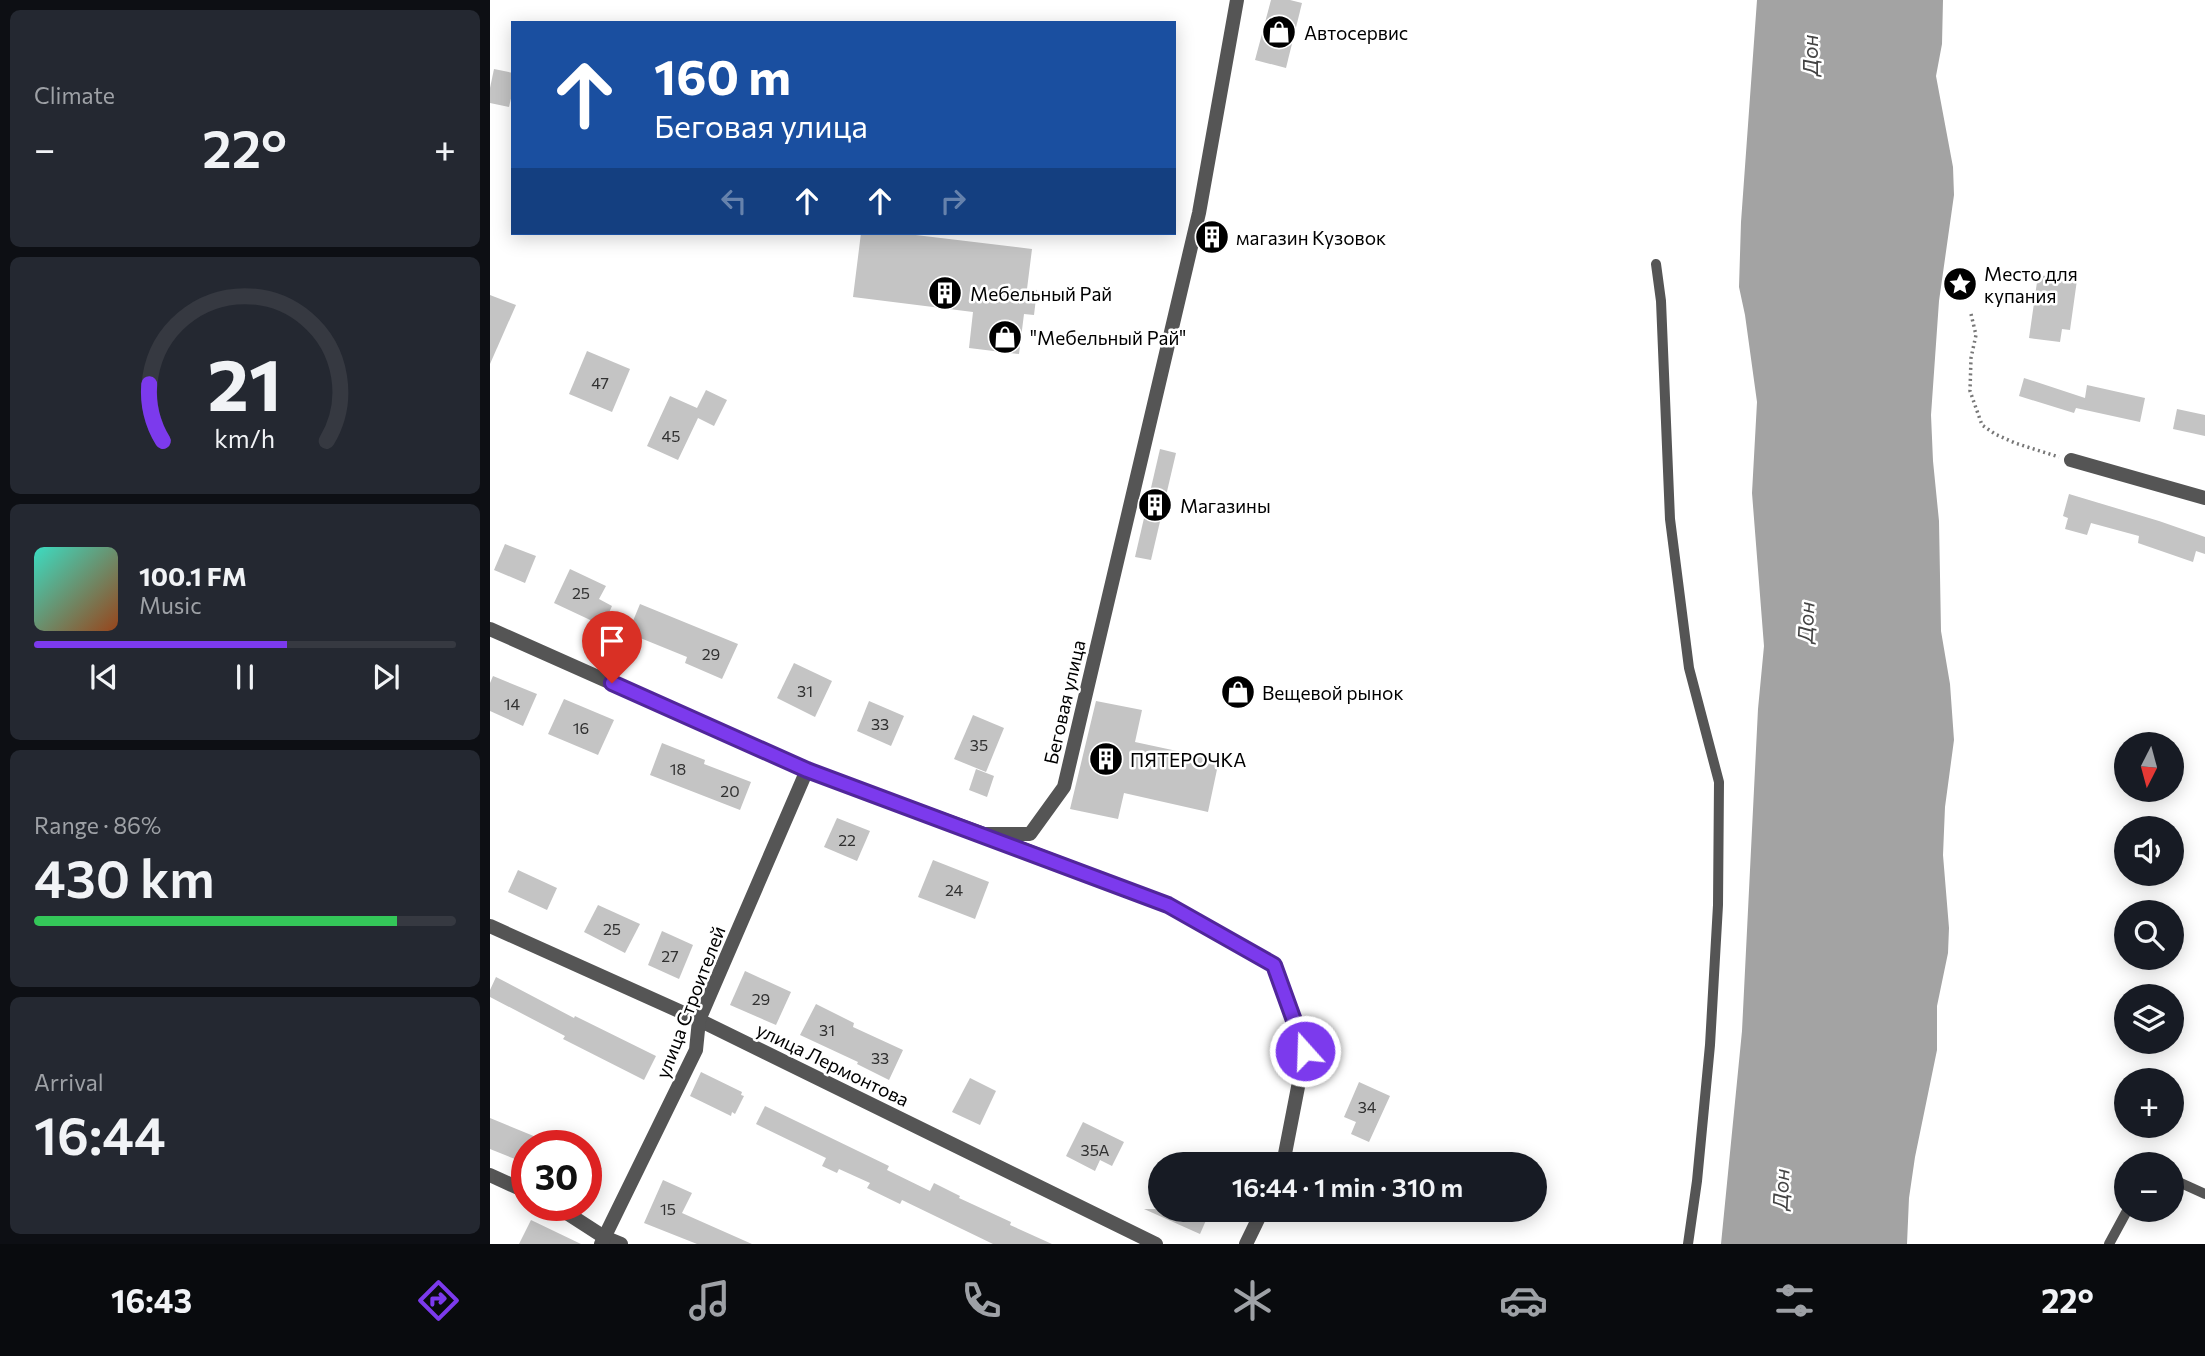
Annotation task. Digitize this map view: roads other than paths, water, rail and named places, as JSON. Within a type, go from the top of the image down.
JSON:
[{"type":"street","name":"Беговая улица","points":[[490,629],[807,770],[984,834],[1030,834],[1064,787],[1199,213],[1237,0]]},
{"type":"street","points":[[2071,460],[2205,498]]},
{"type":"street","name":"улица Строителей","points":[[603,1240],[696,1050],[699,1020],[807,770]]},
{"type":"street","points":[[984,834],[1168,905],[1274,965],[1305,1051],[1285,1152]]},
{"type":"street","name":"улица Лермонтова","points":[[490,926],[699,1020],[1156,1244]]},
{"type":"street","points":[[490,1175],[511,1185]]},
{"type":"street","points":[[577,1221],[603,1240],[621,1244]]},
{"type":"street","points":[[1246,1244],[1257,1222]]},
{"type":"lane","points":[[1656,264],[1661,300],[1670,519],[1689,668],[1719,782],[1718,905],[1710,1045],[1688,1244]]},
{"type":"lane","points":[[2184,1184],[2205,1194]]},
{"type":"lane","points":[[2109,1244],[2121,1222]]},
{"type":"water","name":"Дон","points":[[1757,0],[1943,0],[1942,44],[1936,76],[1953,167],[1954,195],[1939,301],[1931,415],[1939,521],[1941,631],[1950,684],[1954,740],[1945,807],[1943,855],[1949,928],[1948,953],[1937,1006],[1937,1050],[1915,1157],[1909,1198],[1907,1244],[1721,1244],[1742,1031],[1758,709],[1764,646],[1752,493],[1757,402],[1739,287]]},
{"type":"place","name":"Автосервис","points":[[1279,32]]},
{"type":"place","name":"магазин Кузовок","points":[[1212,237]]},
{"type":"place","name":"Место для купания","points":[[1960,284]]},
{"type":"place","name":"Мебельный Рай","points":[[945,293]]},
{"type":"place","name":"\"Мебельный Рай\"","points":[[1005,337]]},
{"type":"place","name":"Магазины","points":[[1155,505]]},
{"type":"place","name":"Вещевой рынок","points":[[1238,692]]},
{"type":"place","name":"ПЯТЕРОЧКА","points":[[1106,759]]}]
